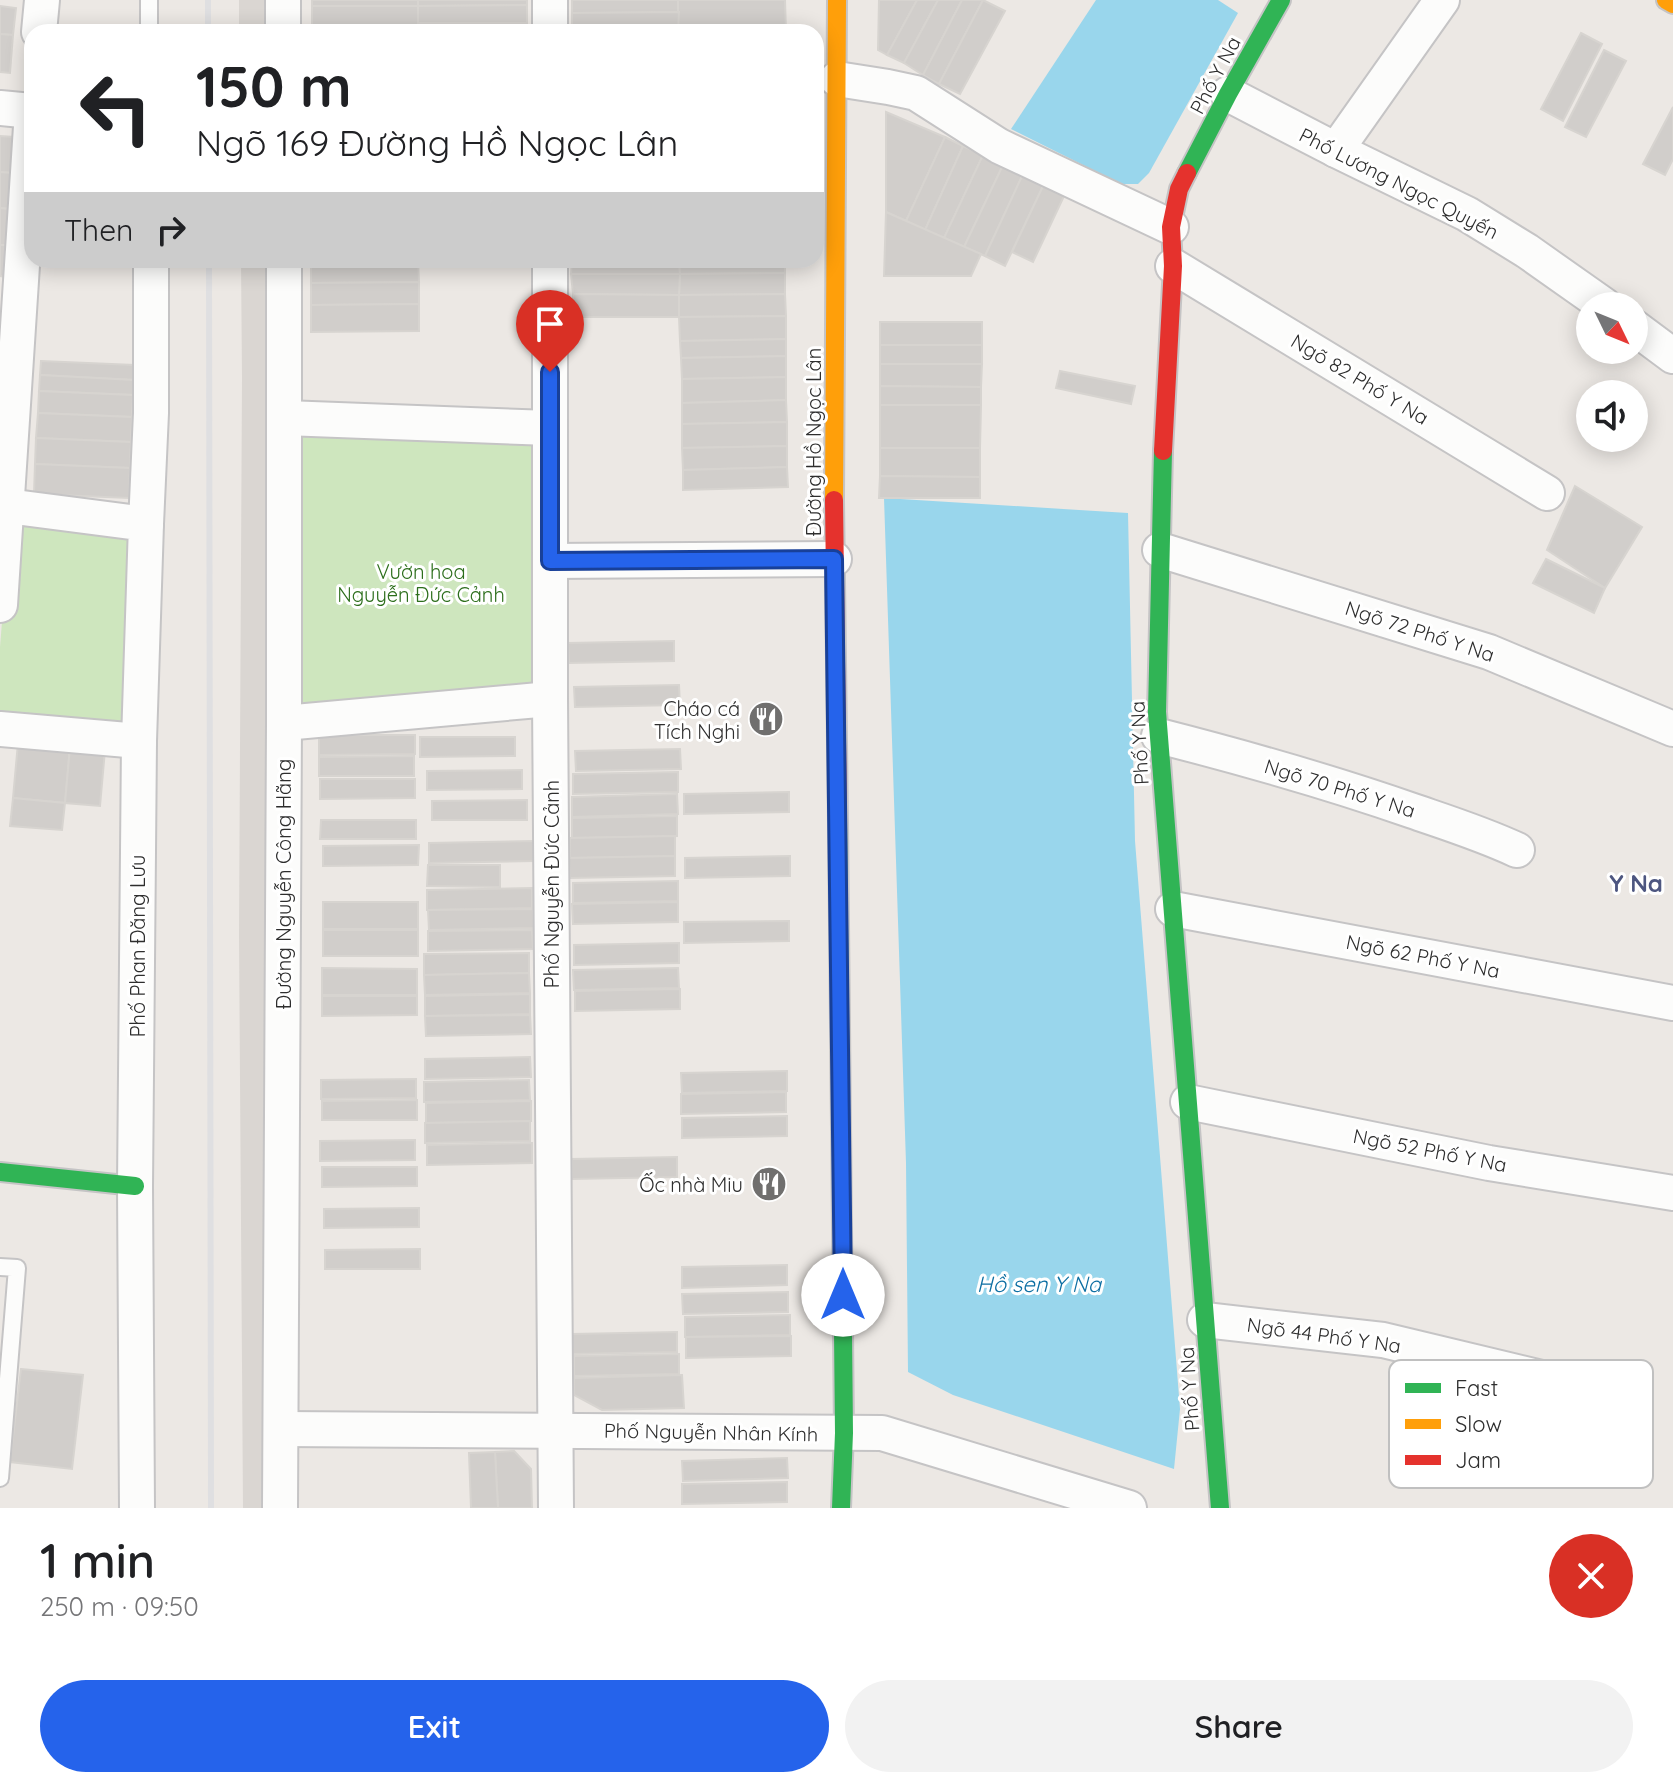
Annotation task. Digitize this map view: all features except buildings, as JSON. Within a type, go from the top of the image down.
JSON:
[{"type":"street","points":[[40,24],[42,0]]},
{"type":"street","points":[[283,0],[283,24]]},
{"type":"street","points":[[550,0],[550,24]]},
{"type":"street","name":"Đường Hồ Ngọc Lân","points":[[837,0],[834,559],[844,1433],[841,1508]]},
{"type":"street","name":"Phố Y Na","points":[[1220,1508],[1157,712],[1161,493],[1173,266],[1171,227],[1179,189],[1281,0]]},
{"type":"street","points":[[1336,150],[1442,0]]},
{"type":"street","points":[[1666,0],[1673,4]]},
{"type":"street","points":[[837,79],[916,93],[999,146],[1171,227]]},
{"type":"street","name":"Phố Lương Ngọc Quyến","points":[[1228,94],[1467,214],[1585,292]]},
{"type":"street","points":[[0,108],[24,110]]},
{"type":"street","points":[[0,605],[24,237]]},
{"type":"street","name":"Ngõ 82 Phố Y Na","points":[[1173,266],[1547,493]]},
{"type":"street","name":"Phố Phan Đăng Lưu","points":[[137,1508],[135,1186],[139,741],[151,413],[151,268]]},
{"type":"street","name":"Đường Nguyễn Công Hãng","points":[[280,1508],[284,268]]},
{"type":"street","name":"Phố Nguyễn Đức Cảnh","points":[[550,268],[556,1508]]},
{"type":"street","points":[[1648,337],[1673,356]]},
{"type":"street","points":[[285,418],[550,428]]},
{"type":"street","points":[[7,506],[146,524]]},
{"type":"street","name":"Ngõ 72 Phố Y Na","points":[[1160,550],[1489,652],[1673,729]]},
{"type":"street","points":[[550,561],[834,559]]},
{"type":"street","points":[[284,723],[550,699]]},
{"type":"street","points":[[0,729],[139,741]]},
{"type":"street","name":"Ngõ 70 Phố Y Na","points":[[1159,736],[1358,791],[1492,838],[1517,850]]},
{"type":"street","name":"Ngõ 62 Phố Y Na","points":[[1173,909],[1673,1003]]},
{"type":"street","name":"Ngõ 52 Phố Y Na","points":[[1188,1102],[1489,1163],[1673,1193]]},
{"type":"street","points":[[0,1172],[135,1186]]},
{"type":"street","name":"Ngõ 44 Phố Y Na","points":[[1205,1320],[1383,1340],[1466,1360]]},
{"type":"street","name":"Phố Nguyễn Nhân Kính","points":[[282,1429],[882,1433],[1129,1508]]},
{"type":"lane","points":[[149,0],[149,24]]},
{"type":"lane","points":[[0,1267],[17,1268],[0,1478]]},
{"type":"green space","name":"Vườn hoa Nguyễn Đức Cảnh","points":[[300,430],[538,439],[544,695],[299,716]]},
{"type":"green space","points":[[10,521],[138,529],[130,733],[0,727],[0,647]]},
{"type":"shaded area","points":[[239,0],[270,0],[270,24],[239,24]]},
{"type":"shaded area","points":[[241,268],[272,268],[266,1508],[243,1508],[239,935]]},
{"type":"water","points":[[1096,0],[1218,0],[1238,13],[1149,173],[1138,184],[1121,184],[1011,129]]},
{"type":"water","name":"Hồ sen Y Na","points":[[884,498],[1128,513],[1135,841],[1180,1409],[1174,1469],[953,1395],[908,1372],[906,1163]]},
{"type":"railway","points":[[208,0],[208,24]]},
{"type":"railway","points":[[209,268],[211,1508]]},
{"type":"traffic: fast","points":[[1187,173],[1281,0]]},
{"type":"traffic: fast","points":[[1163,451],[1157,712],[1220,1508]]},
{"type":"traffic: fast","points":[[838,822],[844,1433],[841,1508]]},
{"type":"traffic: fast","points":[[0,1172],[135,1186]]},
{"type":"traffic: slow","points":[[834,500],[837,0]]},
{"type":"traffic: slow","points":[[1666,0],[1673,4]]},
{"type":"traffic: jam","points":[[1163,451],[1173,266],[1171,227],[1179,189],[1187,173]]},
{"type":"traffic: jam","points":[[834,500],[838,822]]},
{"type":"place","name":"Cháo cá Tích Nghi","points":[[766,719]]},
{"type":"place","name":"Ốc nhà Miu","points":[[769,1184]]},
{"type":"district","name":"Y Na","points":[[1636,883]]},
{"type":"route","points":[[550,372],[550,561],[834,559],[843,1295]]}]
